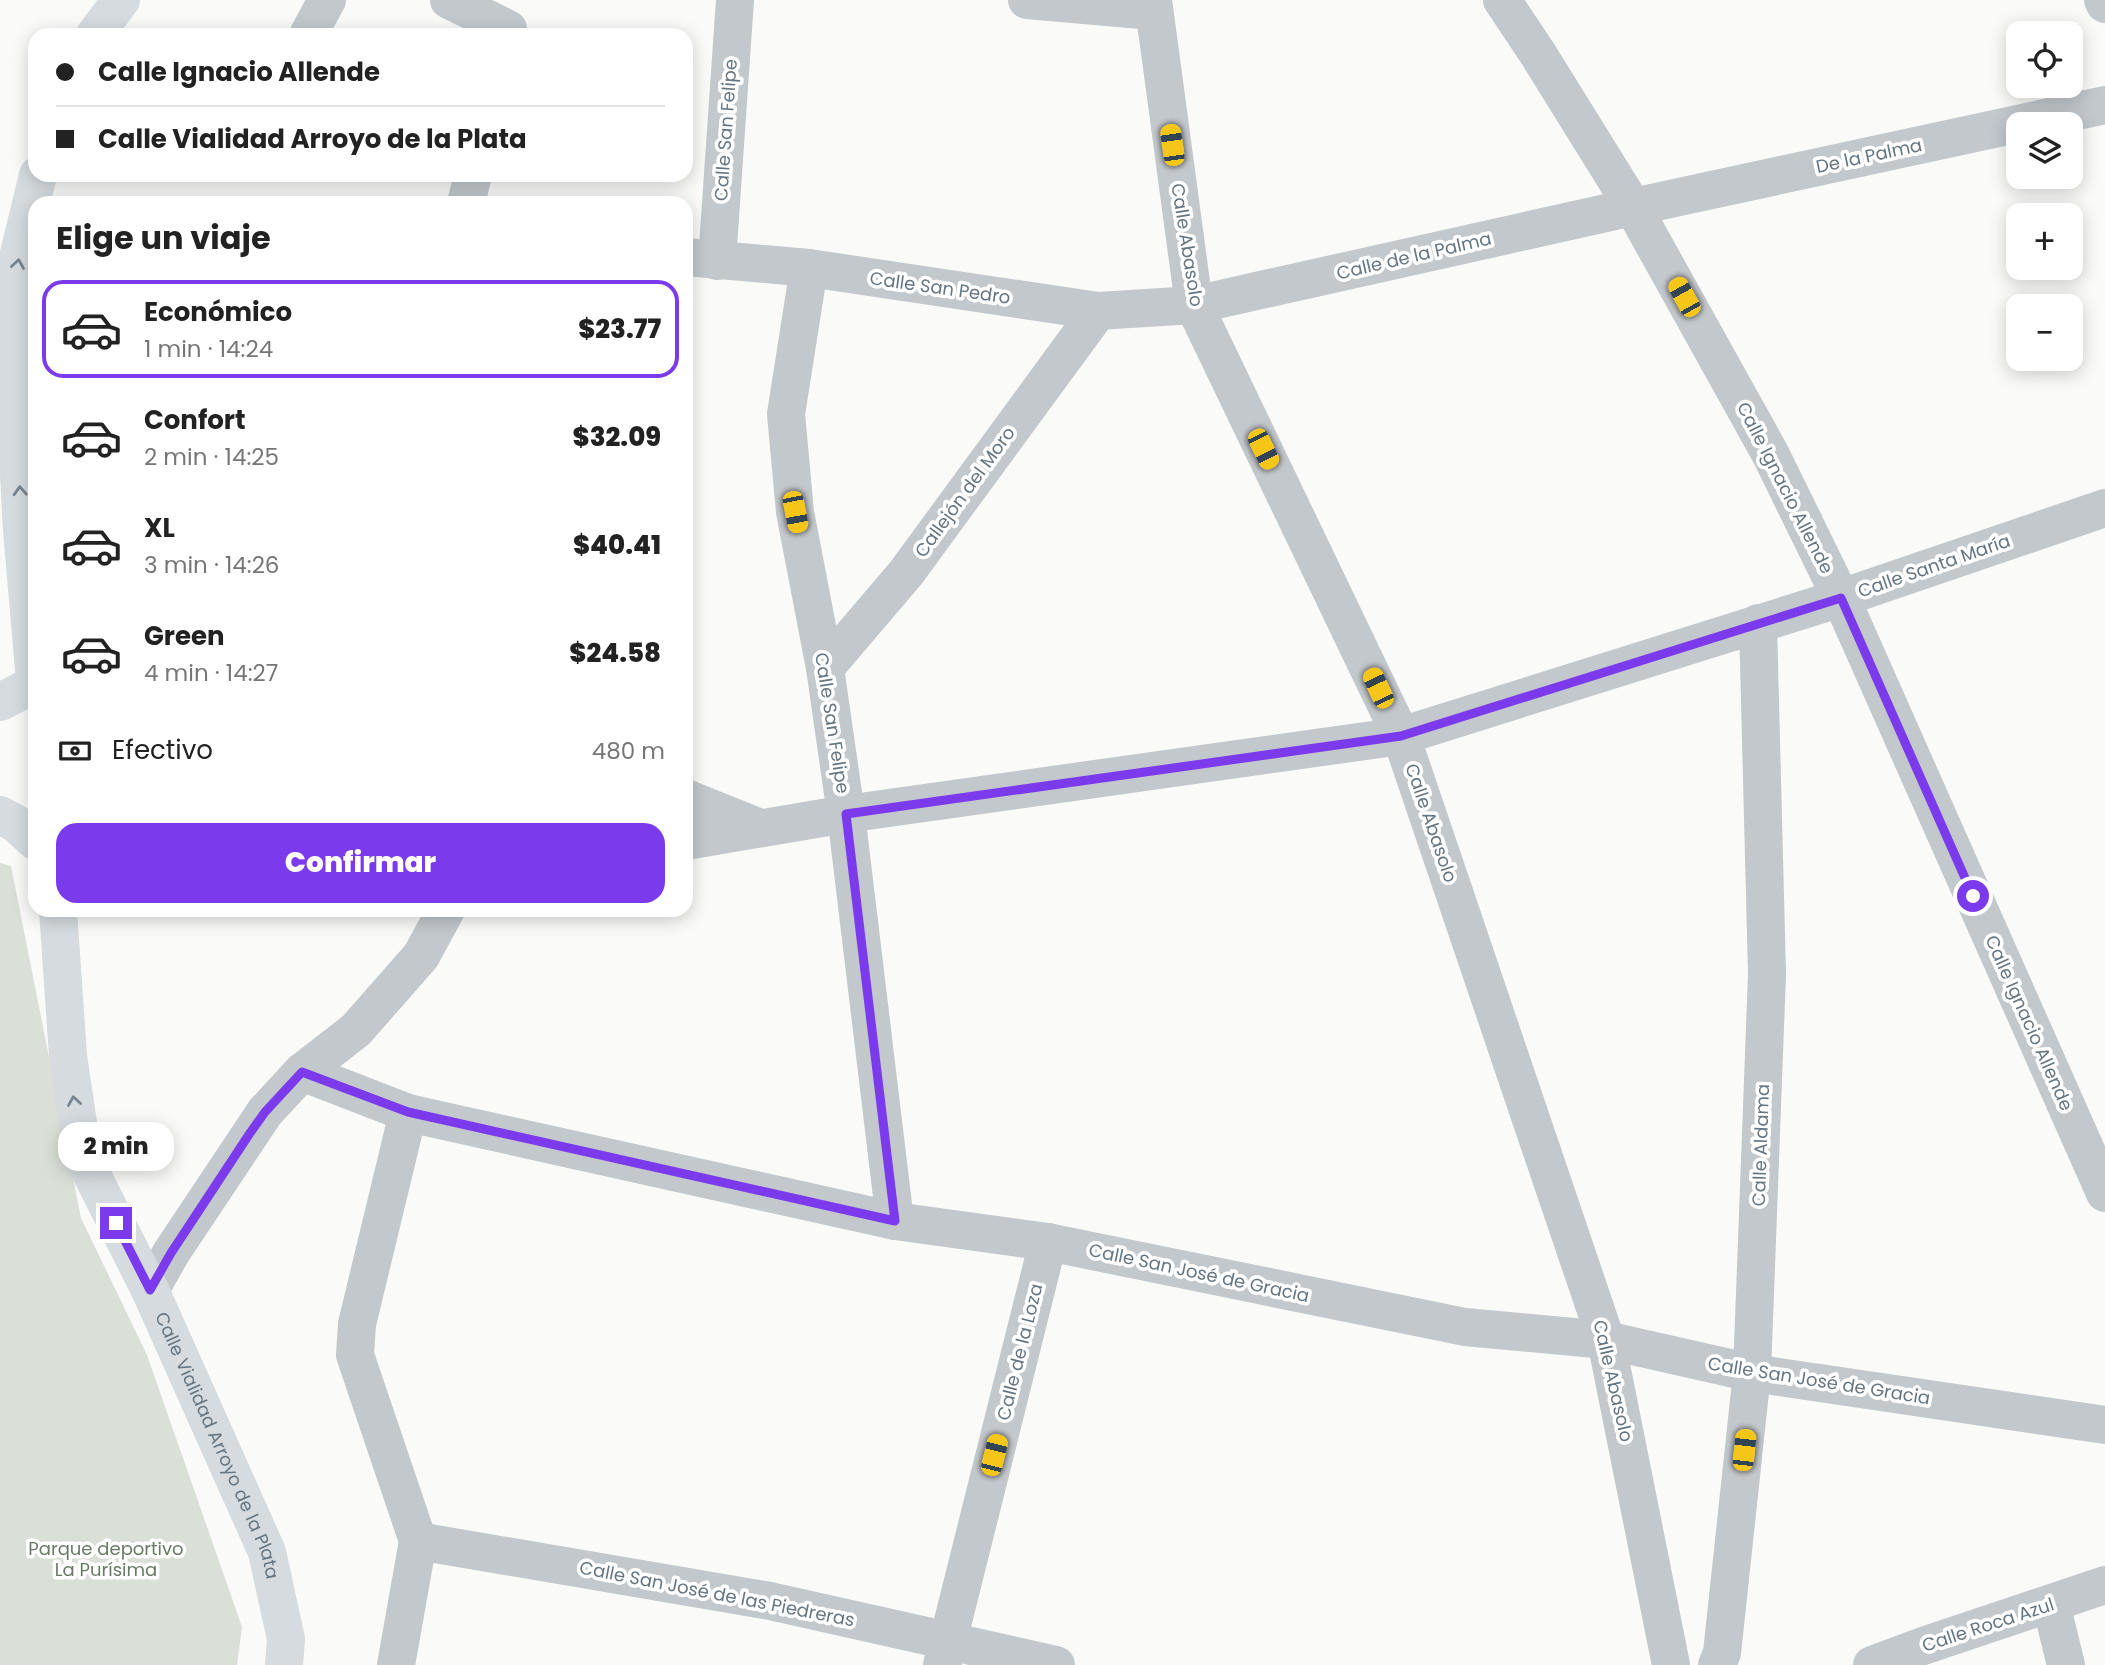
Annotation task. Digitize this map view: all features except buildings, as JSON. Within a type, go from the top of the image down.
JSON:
[{"type":"main road","points":[[100,28],[121,0]]},
{"type":"main road","points":[[28,214],[16,266],[13,366],[28,532]]},
{"type":"main road","points":[[0,702],[28,686]]},
{"type":"main road","points":[[0,815],[28,835]]},
{"type":"main road","name":"Calle Vialidad Arroyo de la Plata","points":[[58,917],[68,1056],[83,1157],[150,1290],[267,1552],[286,1639],[284,1665]]},
{"type":"street","points":[[312,28],[327,0]]},
{"type":"street","points":[[449,0],[512,21]]},
{"type":"street","name":"Calle San Felipe","points":[[702,259],[735,0]]},
{"type":"street","points":[[1027,0],[1153,6]]},
{"type":"street","name":"Calle Ignacio Allende","points":[[1502,0],[1633,207],[1771,455],[1841,598],[2105,1193]]},
{"type":"street","name":"Calle Abasolo","points":[[1153,6],[1194,305],[1401,736],[1606,1340],[1671,1665]]},
{"type":"street","name":"De la Palma","points":[[1633,207],[2105,105]]},
{"type":"street","name":"Calle de la Palma","points":[[1194,305],[1633,207]]},
{"type":"street","name":"Calle San Pedro","points":[[702,259],[809,268],[1098,311],[1194,305]]},
{"type":"street","name":"Calle San Felipe","points":[[809,268],[786,414],[795,512],[825,668],[846,814],[895,1221]]},
{"type":"street","name":"Callejón del Moro","points":[[825,668],[906,573],[1098,311]]},
{"type":"street","name":"Calle Santa María","points":[[693,840],[846,814],[1401,736],[1841,598],[2105,508]]},
{"type":"street","name":"Calle Aldama","points":[[1717,1665],[1722,1653],[1752,1373],[1767,974],[1758,623]]},
{"type":"street","points":[[693,801],[758,827]]},
{"type":"street","points":[[150,1290],[171,1253],[265,1112],[302,1072],[356,1030],[421,956],[442,917]]},
{"type":"street","name":"Calle San José de Gracia","points":[[302,1072],[408,1112],[895,1221],[1048,1242],[1465,1327],[1606,1340],[1752,1373],[2105,1426]]},
{"type":"street","points":[[396,1665],[418,1541],[355,1355],[357,1324],[408,1112]]},
{"type":"street","name":"Calle de la Loza","points":[[945,1653],[1048,1242]]},
{"type":"street","name":"Calle San José de las Piedreras","points":[[418,1541],[770,1601],[945,1653],[1056,1665]]},
{"type":"street","name":"Calle Roca Azul","points":[[1872,1665],[1926,1655],[2050,1604],[2105,1585]]},
{"type":"street","points":[[2050,1604],[2066,1665]]},
{"type":"green space","name":"Parque deportivo La Purísima","points":[[0,863],[11,866],[81,1218],[147,1355],[242,1627],[237,1665],[0,1665]]},
{"type":"route","points":[[116,1223],[150,1290],[171,1253],[250,1133],[265,1112],[302,1072],[408,1112],[895,1221],[846,814],[1401,736],[1841,598],[1973,896]]}]
